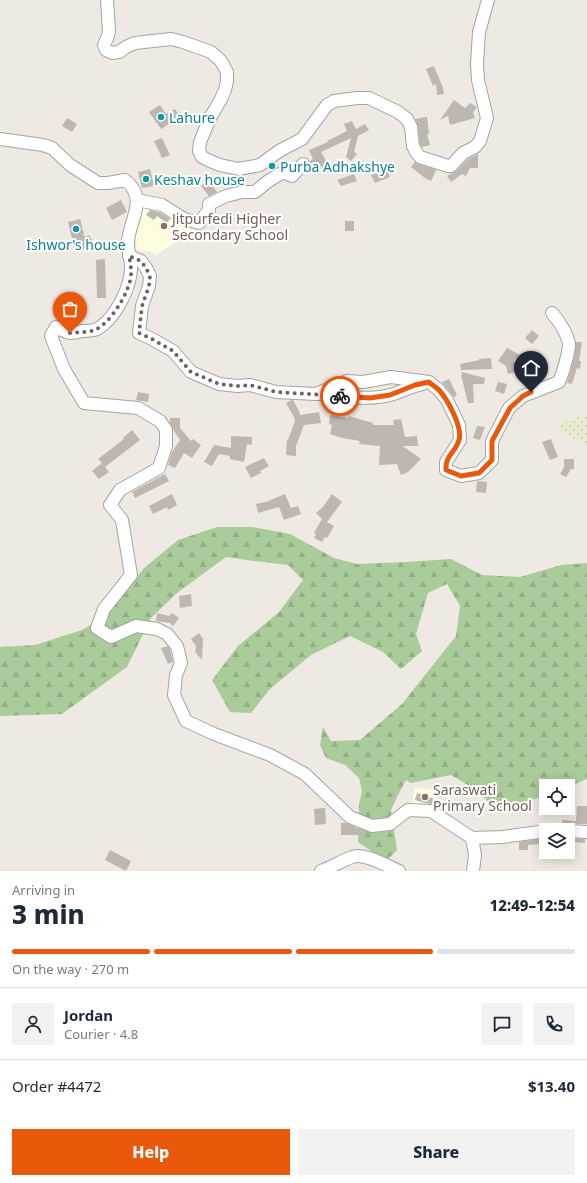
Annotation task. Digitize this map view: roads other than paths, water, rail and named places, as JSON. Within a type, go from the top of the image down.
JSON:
[{"type":"street","points":[[107,0],[109,31],[104,45],[106,50],[112,53],[119,52],[126,46],[135,43],[171,39],[211,52],[221,61],[227,72],[225,90],[210,118],[200,142],[199,151],[202,157],[210,161],[239,169],[260,165],[279,151],[302,139],[327,105],[334,101],[357,98],[368,98],[403,115],[411,127],[413,146],[420,157],[451,166],[462,153],[475,147],[480,141],[487,118],[478,80],[477,64],[480,32],[488,0]]},
{"type":"street","points":[[0,140],[43,145],[52,148],[70,165],[98,183],[125,180],[135,190],[137,200],[136,214],[128,240],[128,250],[132,267],[130,281],[122,300],[107,322],[96,330],[70,333],[56,327],[50,336],[64,369],[84,403],[138,408],[160,421],[166,430],[166,446],[159,468],[120,490],[110,505],[122,520],[131,575],[104,609],[97,628],[111,637],[136,626],[157,629],[167,634],[177,646],[181,663],[176,675],[174,695],[186,721],[214,734],[270,755],[304,774],[350,817],[372,826],[390,824],[408,810],[431,811],[472,838],[503,837],[539,832]]},
{"type":"street","points":[[137,200],[162,205],[184,219],[198,222],[208,210],[208,204],[226,196],[242,192],[255,192],[283,172],[292,176],[303,164]]},
{"type":"street","points":[[129,256],[141,261],[150,276],[149,286],[142,306],[139,333],[173,351],[191,372],[219,384],[238,386],[250,385],[276,392],[370,398],[390,395],[415,385],[429,382]]},
{"type":"street","points":[[316,394],[347,382],[362,382],[392,377],[429,382],[438,389],[447,400],[459,425],[460,440],[446,462],[446,470],[461,476],[479,473],[492,460],[492,441],[510,408],[523,396],[559,382],[563,373],[569,344],[565,333],[552,313]]},
{"type":"street","points":[[575,831],[587,832]]},
{"type":"street","points":[[472,838],[475,855],[473,871]]},
{"type":"street","points":[[321,871],[353,856],[363,855],[398,871]]},
{"type":"place","name":"Lahure","points":[[161,117]]},
{"type":"place","name":"Purba Adhakshye","points":[[272,166]]},
{"type":"place","name":"Keshav house","points":[[146,179]]},
{"type":"place","name":"Jitpurfedi Higher Secondary School","points":[[164,226]]},
{"type":"place","name":"Ishwor's house","points":[[76,229]]},
{"type":"place","name":"Saraswati Primary School","points":[[425,797]]}]
